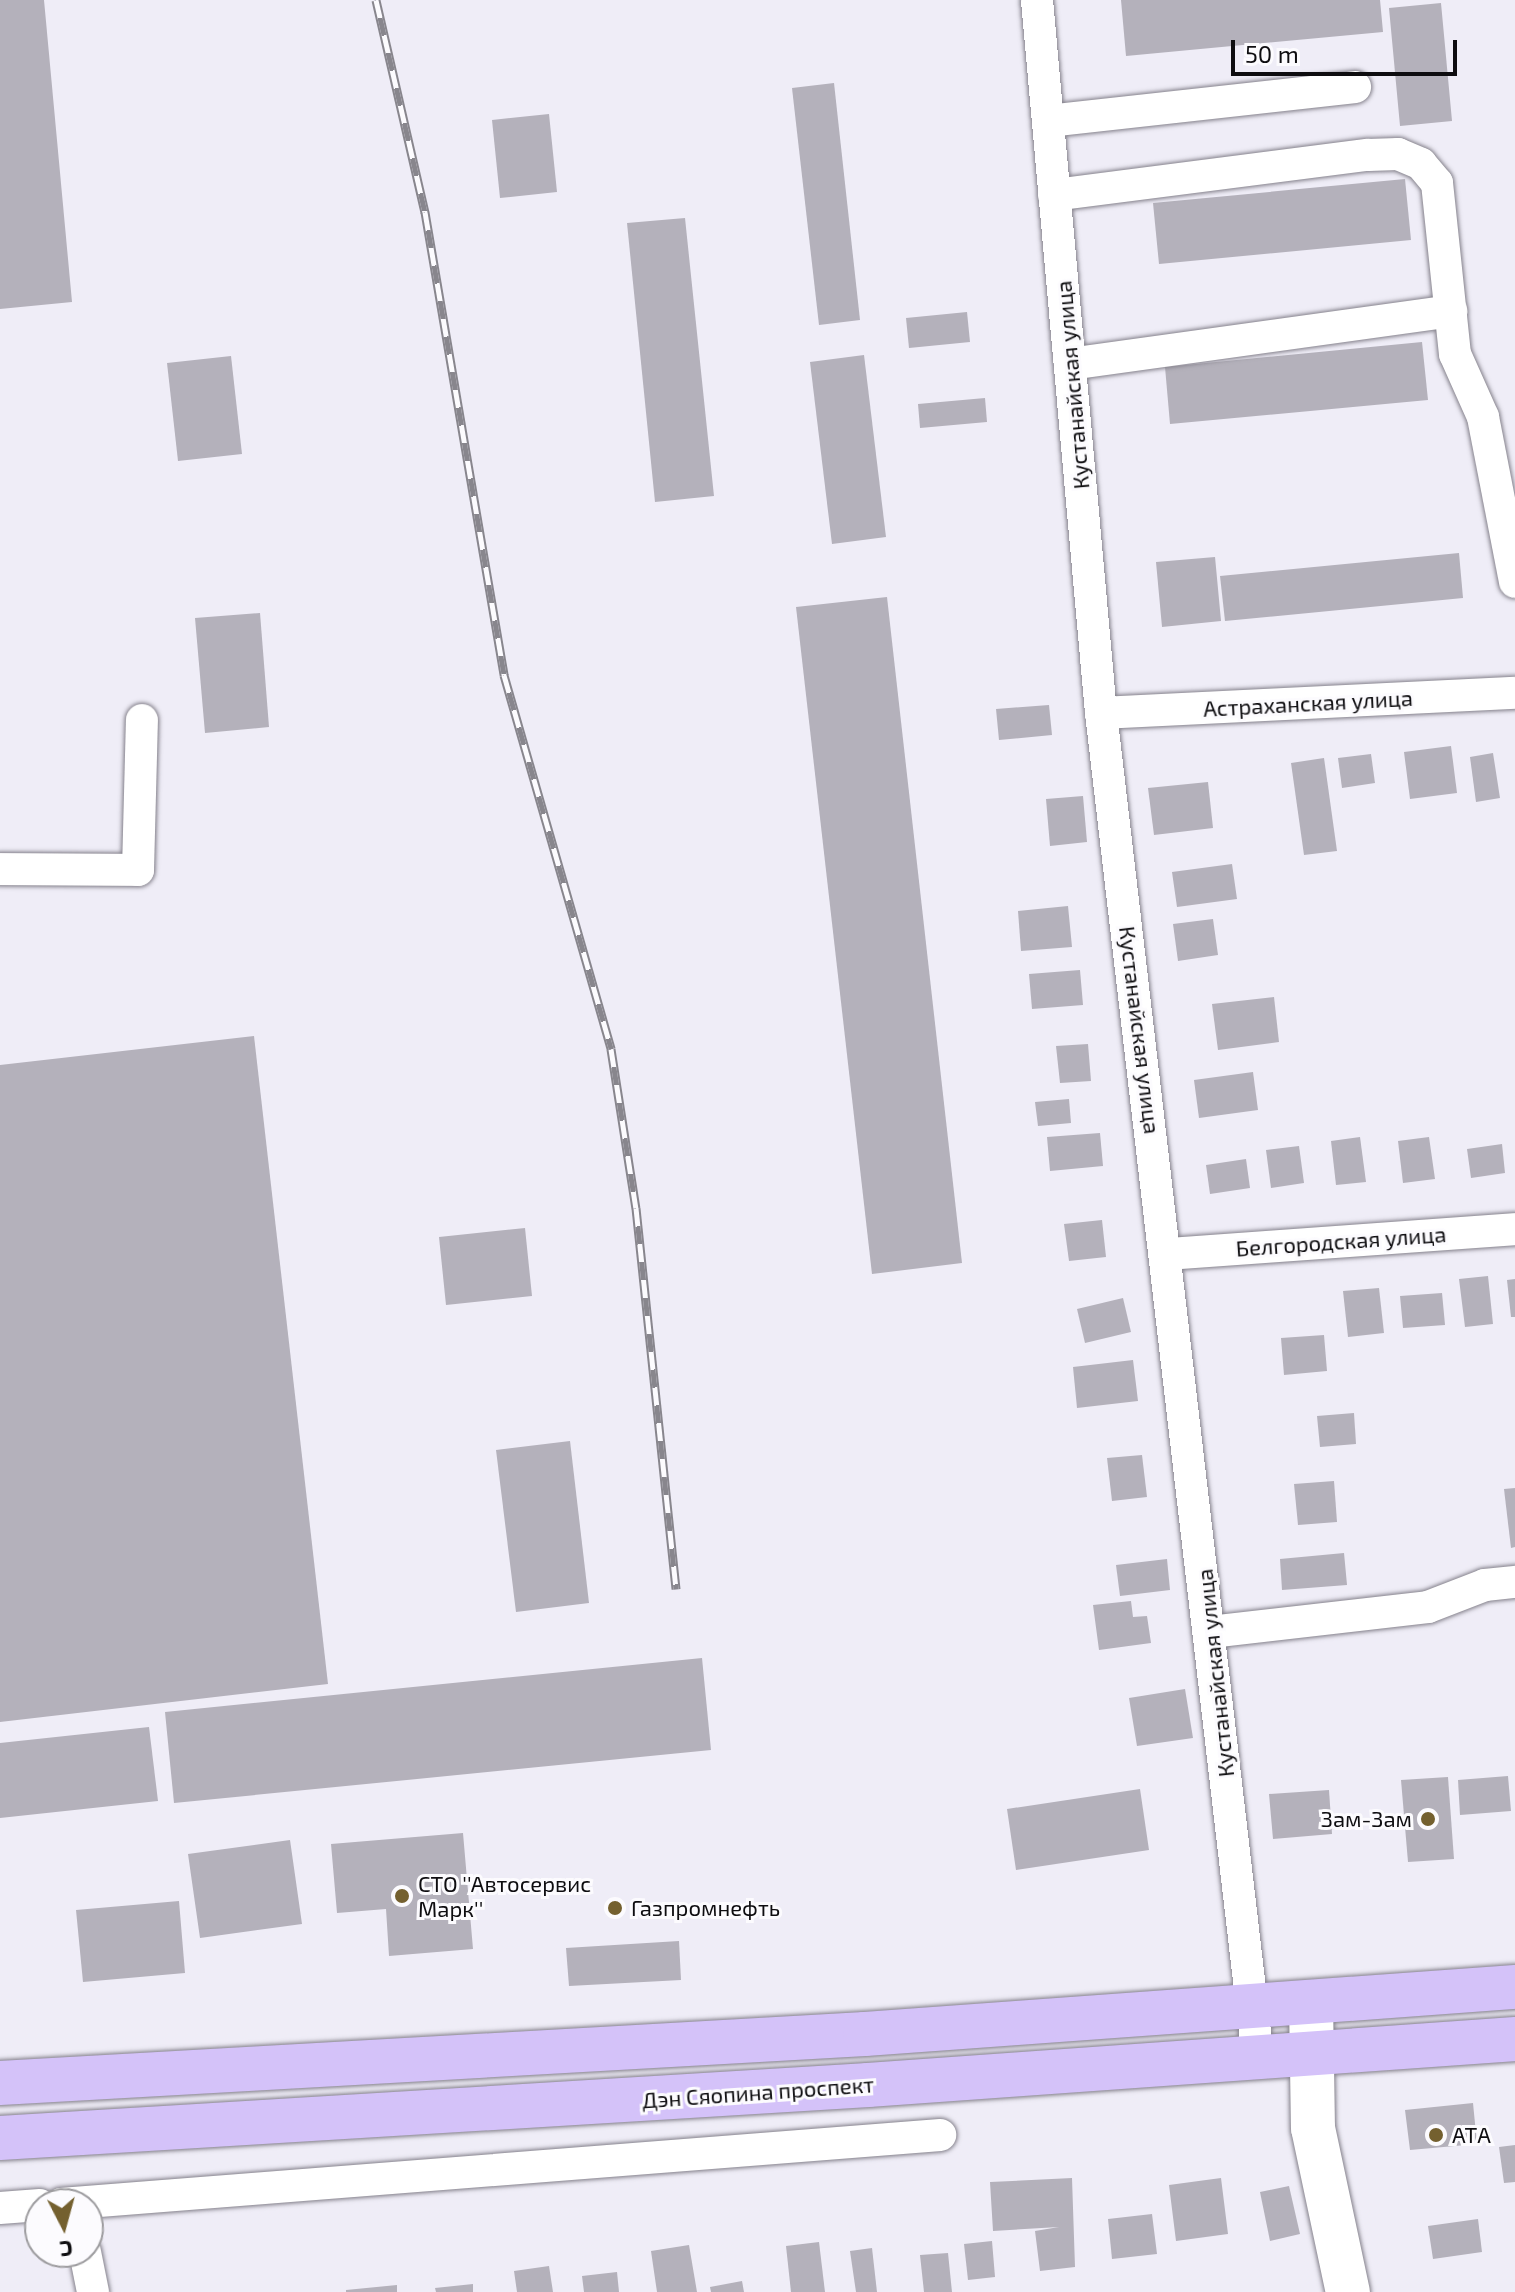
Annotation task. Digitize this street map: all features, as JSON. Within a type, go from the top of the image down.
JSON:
[{"type":"main road","points":[[0,2083],[834,2036],[1515,1987]]},
{"type":"main road","name":"Дэн Сяопина проспект","points":[[0,2138],[1515,2039]]},
{"type":"street","name":"Кустанайская улица","points":[[1037,0],[1101,713],[1168,1254],[1258,2058]]},
{"type":"street","points":[[1048,121],[1355,87]]},
{"type":"street","points":[[1054,195],[1398,154],[1421,164],[1437,183],[1455,354],[1483,417],[1515,582]]},
{"type":"street","points":[[1070,364],[1451,311]]},
{"type":"street","name":"Астраханская улица","points":[[1101,713],[1515,693]]},
{"type":"street","points":[[0,869],[138,870],[142,720]]},
{"type":"street","name":"Белгородская улица","points":[[1168,1254],[1515,1229]]},
{"type":"street","points":[[1210,1632],[1428,1607],[1485,1585],[1515,1582]]},
{"type":"street","points":[[1311,2002],[1315,2053],[1313,2128],[1348,2292]]},
{"type":"street","points":[[104,2202],[940,2135]]},
{"type":"street","points":[[0,2208],[24,2206]]},
{"type":"street","points":[[88,2268],[93,2292]]},
{"type":"building","points":[[0,0],[44,0],[72,302],[0,309]]},
{"type":"building","points":[[1121,0],[1380,0],[1383,32],[1126,56]]},
{"type":"building","points":[[1441,3],[1452,121],[1400,126],[1389,8]]},
{"type":"building","points":[[834,83],[860,320],[819,325],[792,88]]},
{"type":"building","points":[[549,114],[557,192],[500,198],[492,120]]},
{"type":"building","points":[[1405,179],[1411,240],[1159,264],[1153,203]]},
{"type":"building","points":[[685,218],[714,496],[655,502],[627,223]]},
{"type":"building","points":[[967,312],[970,342],[909,348],[906,318]]},
{"type":"building","points":[[1422,342],[1428,400],[1170,424],[1165,367]]},
{"type":"building","points":[[864,355],[886,537],[832,544],[810,362]]},
{"type":"building","points":[[231,356],[242,454],[178,461],[167,363]]},
{"type":"building","points":[[985,398],[987,422],[920,428],[918,404]]},
{"type":"building","points":[[1459,553],[1463,598],[1225,621],[1220,576]]},
{"type":"building","points":[[1215,557],[1221,621],[1162,627],[1156,562]]},
{"type":"building","points":[[887,597],[962,1263],[872,1274],[796,607]]},
{"type":"building","points":[[260,613],[269,727],[205,733],[195,618]]},
{"type":"building","points":[[1049,705],[1052,735],[999,740],[996,709]]},
{"type":"building","points":[[1451,746],[1457,793],[1410,799],[1404,752]]},
{"type":"building","points":[[1493,753],[1500,798],[1476,802],[1470,757]]},
{"type":"building","points":[[1371,754],[1375,783],[1342,788],[1338,758]]},
{"type":"building","points":[[1324,758],[1337,851],[1304,855],[1291,763]]},
{"type":"building","points":[[1208,782],[1213,828],[1154,835],[1148,788]]},
{"type":"building","points":[[1083,796],[1087,842],[1050,846],[1046,799]]},
{"type":"building","points":[[1232,864],[1237,899],[1177,907],[1172,872]]},
{"type":"building","points":[[1068,906],[1072,947],[1021,951],[1018,911]]},
{"type":"building","points":[[1213,919],[1218,955],[1178,961],[1173,924]]},
{"type":"building","points":[[1080,970],[1083,1005],[1032,1009],[1029,974]]},
{"type":"building","points":[[1274,997],[1279,1042],[1218,1050],[1212,1004]]},
{"type":"building","points":[[254,1036],[328,1684],[0,1722],[0,1065]]},
{"type":"building","points":[[1088,1044],[1091,1081],[1060,1083],[1056,1046]]},
{"type":"building","points":[[1253,1072],[1258,1110],[1199,1118],[1194,1080]]},
{"type":"building","points":[[1069,1099],[1071,1123],[1038,1126],[1035,1102]]},
{"type":"building","points":[[1100,1133],[1103,1166],[1050,1171],[1047,1137]]},
{"type":"building","points":[[1360,1137],[1366,1182],[1336,1185],[1331,1141]]},
{"type":"building","points":[[1429,1137],[1435,1179],[1403,1183],[1398,1141]]},
{"type":"building","points":[[1502,1144],[1505,1173],[1471,1178],[1467,1149]]},
{"type":"building","points":[[1299,1146],[1304,1183],[1271,1188],[1266,1150]]},
{"type":"building","points":[[1246,1159],[1250,1188],[1210,1194],[1206,1165]]},
{"type":"building","points":[[1102,1220],[1106,1257],[1069,1261],[1064,1224]]},
{"type":"building","points":[[525,1228],[532,1296],[446,1305],[439,1237]]},
{"type":"building","points":[[1488,1276],[1493,1324],[1465,1327],[1459,1279]]},
{"type":"building","points":[[1515,1279],[1515,1317],[1511,1317],[1507,1280]]},
{"type":"building","points":[[1379,1288],[1384,1333],[1348,1337],[1343,1291]]},
{"type":"building","points":[[1442,1293],[1445,1325],[1403,1328],[1400,1296]]},
{"type":"building","points":[[1123,1298],[1131,1332],[1085,1343],[1077,1309]]},
{"type":"building","points":[[1324,1335],[1327,1371],[1284,1375],[1281,1338]]},
{"type":"building","points":[[1133,1360],[1138,1401],[1077,1408],[1073,1367]]},
{"type":"building","points":[[1354,1413],[1356,1444],[1320,1447],[1317,1416]]},
{"type":"building","points":[[570,1441],[589,1603],[516,1612],[496,1450]]},
{"type":"building","points":[[1142,1455],[1147,1497],[1112,1501],[1107,1458]]},
{"type":"building","points":[[1334,1481],[1337,1522],[1298,1525],[1294,1484]]},
{"type":"building","points":[[1515,1488],[1515,1547],[1511,1548],[1504,1489]]},
{"type":"building","points":[[1344,1553],[1347,1585],[1282,1590],[1280,1559]]},
{"type":"building","points":[[1167,1559],[1170,1590],[1120,1596],[1116,1565]]},
{"type":"building","points":[[1131,1601],[1133,1617],[1147,1616],[1151,1643],[1099,1650],[1093,1605]]},
{"type":"building","points":[[702,1658],[711,1750],[174,1803],[165,1712]]},
{"type":"building","points":[[1185,1689],[1193,1738],[1137,1746],[1129,1698]]},
{"type":"building","points":[[149,1727],[158,1801],[0,1818],[0,1743]]},
{"type":"building","points":[[1508,1776],[1511,1811],[1460,1815],[1458,1780]]},
{"type":"building","name":"Зам-Зам","points":[[1448,1777],[1454,1859],[1408,1862],[1401,1780]]},
{"type":"building","points":[[1140,1789],[1149,1850],[1016,1870],[1007,1809]]},
{"type":"building","points":[[1329,1790],[1332,1834],[1273,1839],[1269,1794]]},
{"type":"building","points":[[463,1833],[473,1949],[389,1956],[386,1909],[337,1913],[331,1844]]},
{"type":"building","points":[[290,1840],[302,1924],[200,1938],[188,1854]]},
{"type":"building","points":[[179,1901],[185,1973],[83,1982],[76,1910]]},
{"type":"building","points":[[679,1941],[681,1980],[569,1986],[566,1948]]},
{"type":"building","points":[[1473,2103],[1477,2144],[1410,2150],[1405,2110]]},
{"type":"building","points":[[1515,2145],[1515,2182],[1504,2183],[1499,2147]]},
{"type":"building","points":[[1072,2178],[1075,2267],[1040,2271],[1035,2231],[1059,2227],[993,2231],[990,2182]]},
{"type":"building","points":[[1221,2178],[1228,2234],[1176,2241],[1169,2185]]},
{"type":"building","points":[[1289,2186],[1300,2234],[1270,2241],[1260,2192]]},
{"type":"building","points":[[1152,2214],[1157,2254],[1112,2259],[1108,2219]]},
{"type":"building","points":[[1478,2219],[1482,2252],[1433,2259],[1428,2226]]},
{"type":"building","points":[[992,2241],[995,2277],[968,2280],[964,2244]]},
{"type":"building","points":[[819,2242],[825,2292],[791,2292],[786,2246]]},
{"type":"building","points":[[689,2245],[697,2292],[657,2292],[651,2251]]},
{"type":"building","points":[[872,2248],[877,2292],[856,2292],[850,2251]]},
{"type":"building","points":[[948,2253],[952,2292],[924,2292],[920,2255]]},
{"type":"building","points":[[549,2266],[553,2292],[517,2292],[514,2271]]},
{"type":"building","points":[[617,2272],[619,2292],[584,2292],[582,2276]]},
{"type":"building","points":[[742,2281],[744,2292],[711,2292],[710,2287]]},
{"type":"building","points":[[473,2284],[473,2292],[436,2292],[435,2288]]},
{"type":"building","points":[[397,2285],[397,2292],[346,2292],[346,2290]]},
{"type":"railway","points":[[376,0],[425,212],[504,675],[611,1049],[636,1208],[676,1589]]},
{"type":"place","name":"Зам-Зам","points":[[1428,1819]]},
{"type":"place","name":"СТО ''Автосервис Марк''","points":[[402,1896]]},
{"type":"place","name":"Газпромнефть","points":[[615,1908]]},
{"type":"place","name":"АТА","points":[[1436,2135]]}]
